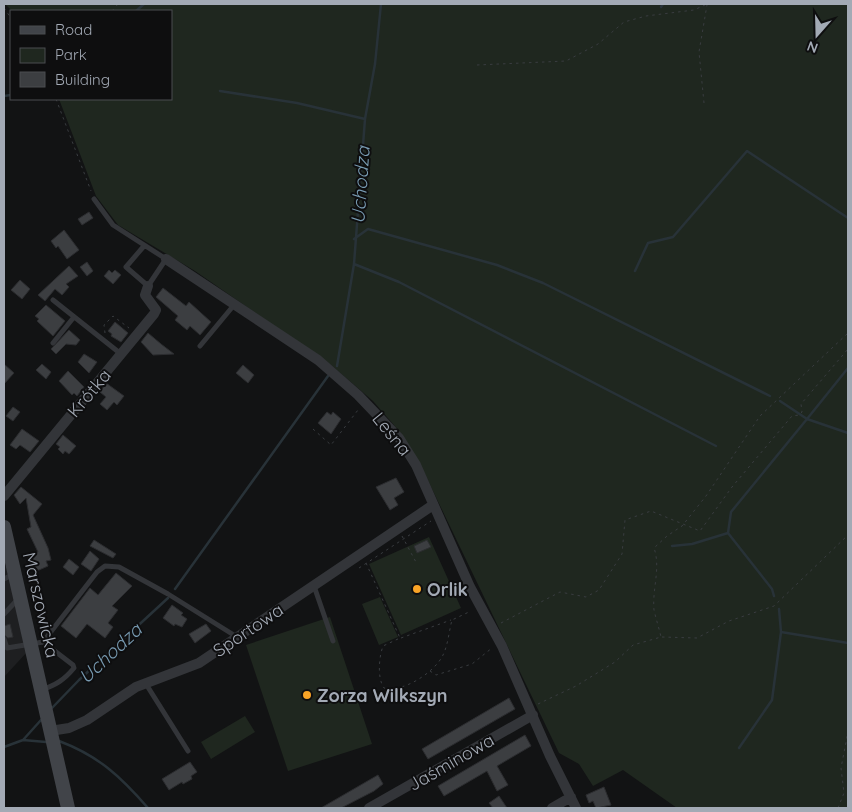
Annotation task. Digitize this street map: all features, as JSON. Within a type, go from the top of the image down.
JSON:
[{"type":"street","name":"Leśna","points":[[166,259],[318,360],[365,402],[399,438],[416,465],[480,607],[500,644],[550,756],[576,808]]},
{"type":"street","name":"Krótka","points":[[4,496],[156,310],[145,296],[148,286]]},
{"type":"street","name":"Sportowa","points":[[50,731],[70,728],[87,720],[146,683],[199,663],[433,505]]},
{"type":"street","name":"Marszowicka","points":[[4,527],[9,576],[20,598],[37,643],[41,690],[68,808]]},
{"type":"street","name":"Jaśminowa","points":[[369,808],[531,712]]},
{"type":"street","points":[[552,808],[571,797]]},
{"type":"lane","name":"Leśna","points":[[94,199],[113,225],[166,259]]},
{"type":"lane","points":[[144,246],[126,267],[148,286],[166,259]]},
{"type":"lane","points":[[53,300],[121,354]]},
{"type":"lane","points":[[200,346],[235,304]]},
{"type":"lane","points":[[53,343],[74,317]]},
{"type":"lane","points":[[37,643],[97,572],[112,566],[119,567],[168,594],[238,638]]},
{"type":"lane","points":[[313,586],[333,642]]},
{"type":"lane","points":[[4,614],[20,598]]},
{"type":"lane","points":[[4,639],[6,648],[37,643],[73,665],[74,668],[64,679],[54,686],[41,690]]},
{"type":"lane","points":[[146,683],[188,751]]},
{"type":"path","points":[[477,65],[566,61],[598,44],[624,22],[646,16],[694,10],[707,4]]},
{"type":"path","points":[[704,103],[699,52],[707,4]]},
{"type":"path","points":[[842,4],[848,5]]},
{"type":"path","points":[[56,100],[94,199]]},
{"type":"path","points":[[110,338],[105,333],[104,326],[113,316],[138,334]]},
{"type":"path","points":[[661,637],[654,610],[655,581],[659,560],[654,548],[682,526],[706,496],[760,416],[848,333]]},
{"type":"path","points":[[492,628],[560,592],[586,597],[599,590],[622,554],[625,520],[651,511],[682,526],[700,531],[732,487],[792,416],[799,415],[802,412],[801,404],[848,349]]},
{"type":"path","points":[[313,429],[331,445],[365,402]]},
{"type":"path","points":[[359,568],[438,516]]},
{"type":"path","points":[[531,712],[615,662],[633,645],[661,637],[697,638],[729,621],[774,606],[848,536]]},
{"type":"path","points":[[404,539],[417,564]]},
{"type":"path","points":[[366,563],[400,638]]},
{"type":"path","points":[[452,620],[444,654],[429,671],[408,685],[384,688],[380,682],[380,653],[383,646],[452,620],[480,607]]},
{"type":"path","points":[[429,671],[436,675],[472,664],[500,644]]},
{"type":"path","points":[[838,808],[844,793],[841,768],[848,732]]},
{"type":"shaded area","points":[[8,564],[27,652],[4,677],[4,568]]},
{"type":"green space","points":[[5,4],[848,4],[848,808],[677,808],[623,770],[593,786],[579,764],[559,753],[420,464],[400,432],[373,401],[332,366],[195,271],[118,225],[96,196],[59,100],[172,100],[172,10],[11,10]]},
{"type":"green space","name":"Orlik","points":[[429,537],[461,608],[401,635],[369,564]]},
{"type":"green space","points":[[380,597],[398,637],[379,645],[362,604]]},
{"type":"green space","name":"Zorza Wilkszyn","points":[[330,617],[372,744],[288,771],[246,645]]},
{"type":"green space","points":[[245,716],[255,732],[211,759],[201,742]]},
{"type":"building","points":[[89,212],[93,218],[82,225],[78,219]]},
{"type":"building","points":[[64,230],[79,250],[67,259],[58,246],[56,248],[51,241]]},
{"type":"building","points":[[87,262],[93,271],[87,276],[80,267]]},
{"type":"building","points":[[69,266],[78,276],[66,284],[69,287],[62,295],[55,289],[45,301],[38,295]]},
{"type":"building","points":[[109,270],[112,273],[115,270],[121,275],[113,284],[104,276]]},
{"type":"building","points":[[20,280],[30,289],[22,299],[11,290]]},
{"type":"building","points":[[163,288],[186,306],[189,302],[211,322],[200,335],[190,326],[187,330],[175,320],[178,316],[156,297]]},
{"type":"building","points":[[46,305],[65,321],[53,336],[37,321],[39,319],[35,316]]},
{"type":"building","points":[[115,322],[128,333],[121,342],[111,336],[112,334],[108,331]]},
{"type":"building","points":[[69,330],[80,340],[76,345],[66,344],[56,354],[51,349]]},
{"type":"building","points":[[148,333],[174,354],[153,355],[141,342]]},
{"type":"building","points":[[84,354],[97,362],[89,373],[78,362]]},
{"type":"building","points":[[4,364],[14,373],[4,384]]},
{"type":"building","points":[[42,364],[51,372],[46,379],[36,370]]},
{"type":"building","points":[[243,365],[254,375],[248,383],[236,373]]},
{"type":"building","points":[[68,371],[84,387],[77,396],[74,393],[72,395],[59,381]]},
{"type":"building","points":[[106,383],[124,396],[117,405],[114,402],[107,410],[100,404],[106,397],[100,392]]},
{"type":"building","points":[[13,407],[20,412],[13,421],[6,416]]},
{"type":"building","points":[[327,412],[331,415],[333,412],[341,419],[331,434],[318,423]]},
{"type":"building","points":[[22,429],[39,441],[30,452],[20,445],[16,449],[10,445]]},
{"type":"building","points":[[63,435],[76,446],[69,454],[65,451],[63,454],[58,449],[60,447],[56,444]]},
{"type":"building","points":[[396,478],[404,492],[394,498],[398,505],[390,510],[376,487]]},
{"type":"building","points":[[21,487],[42,504],[33,515],[48,548],[51,560],[46,561],[48,566],[39,570],[35,570],[28,554],[38,552],[27,529],[31,527],[26,498],[20,504],[14,495]]},
{"type":"building","points":[[94,540],[116,554],[113,558],[90,546]]},
{"type":"building","points":[[427,540],[431,547],[417,553],[414,546]]},
{"type":"building","points":[[90,551],[99,559],[91,571],[81,564]]},
{"type":"building","points":[[69,559],[79,567],[73,575],[63,567]]},
{"type":"building","points":[[116,573],[132,586],[112,606],[118,610],[108,623],[113,627],[105,638],[87,624],[76,638],[61,626],[90,588],[98,595]]},
{"type":"building","points":[[172,605],[183,613],[181,615],[187,619],[182,627],[175,624],[174,626],[163,618]]},
{"type":"building","points":[[10,624],[13,637],[8,638],[4,635],[4,626]]},
{"type":"building","points":[[206,624],[211,631],[195,643],[189,634]]},
{"type":"building","points":[[509,698],[515,709],[428,759],[422,749]]},
{"type":"building","points":[[525,735],[531,746],[497,766],[508,785],[497,791],[487,771],[444,796],[438,786]]},
{"type":"building","points":[[190,762],[197,772],[191,776],[192,779],[183,784],[182,782],[169,790],[162,779]]},
{"type":"building","points":[[378,775],[383,784],[374,791],[341,808],[321,808]]},
{"type":"building","points":[[604,787],[611,805],[596,808],[593,801],[589,803],[586,795]]},
{"type":"building","points":[[499,796],[507,808],[493,808],[489,803]]},
{"type":"waterway","points":[[137,10],[144,4]]},
{"type":"waterway","name":"Uchodza","points":[[337,366],[354,264],[365,119],[375,64],[381,4]]},
{"type":"waterway","points":[[220,91],[297,103],[365,119]]},
{"type":"waterway","points":[[4,96],[10,95]]},
{"type":"waterway","points":[[635,271],[648,243],[673,237],[747,151],[848,218]]},
{"type":"waterway","points":[[354,239],[368,229],[497,265],[543,283],[770,396]]},
{"type":"waterway","points":[[354,264],[399,282],[716,446]]},
{"type":"waterway","points":[[780,401],[807,419],[848,368]]},
{"type":"waterway","name":"Uchodza","points":[[175,589],[328,376]]},
{"type":"waterway","points":[[728,533],[731,512],[807,419],[848,433]]},
{"type":"waterway","points":[[672,546],[692,544],[728,533],[772,589],[774,596]]},
{"type":"waterway","name":"Uchodza","points":[[52,708],[79,680],[168,598]]},
{"type":"waterway","points":[[739,748],[772,700],[781,632],[779,609]]},
{"type":"waterway","points":[[781,632],[848,643]]},
{"type":"waterway","name":"Uchodza","points":[[4,747],[23,740],[41,720]]},
{"type":"waterway","points":[[23,740],[46,742]]},
{"type":"waterway","points":[[59,741],[86,753],[108,768],[148,808]]},
{"type":"place","name":"Orlik","points":[[417,589]]},
{"type":"place","name":"Zorza Wilkszyn","points":[[307,695]]}]
